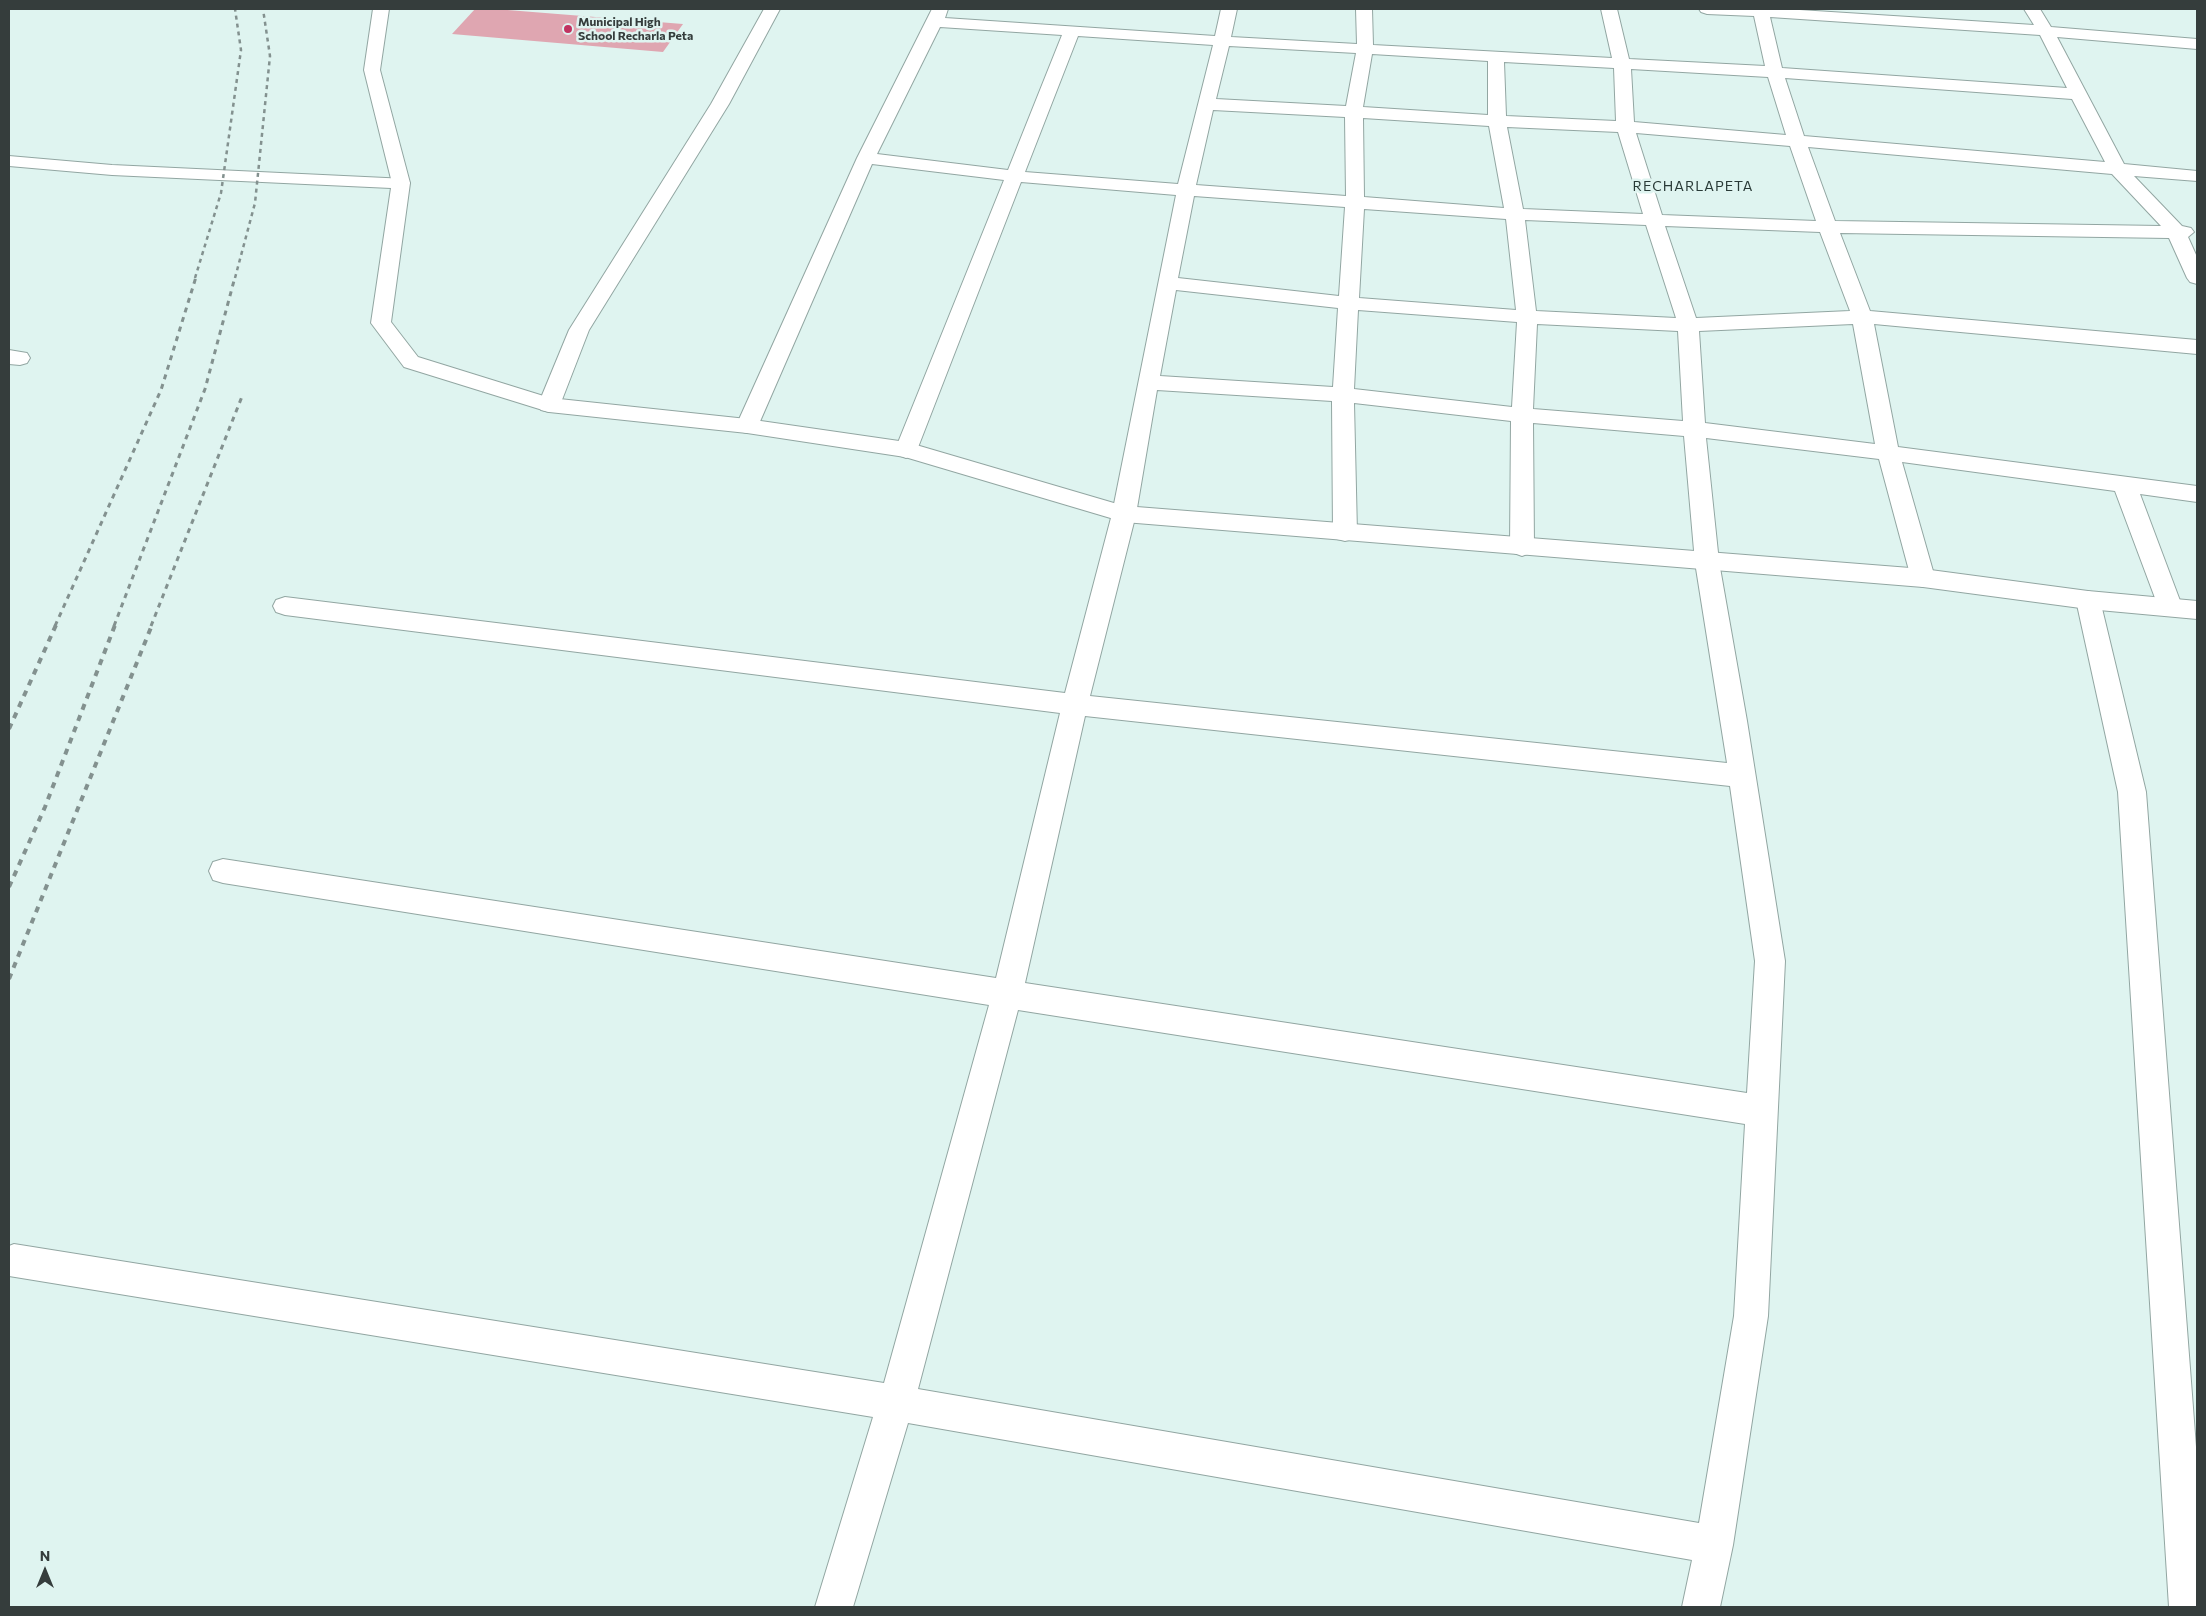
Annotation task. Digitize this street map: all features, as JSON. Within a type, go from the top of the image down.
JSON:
[{"type":"street","points":[[381,9],[372,70],[400,183],[381,323],[411,362],[549,405],[747,426],[906,450],[1124,514],[1923,578],[2088,600],[2170,606],[2197,610]]},
{"type":"street","points":[[549,405],[579,330],[720,104],[772,9]]},
{"type":"street","points":[[834,1607],[896,1403],[1007,994],[1075,705],[1124,514],[1186,190],[1229,9]]},
{"type":"street","points":[[1345,533],[1343,396],[1355,204],[1354,112],[1365,49],[1364,9]]},
{"type":"street","points":[[1609,9],[1622,64],[1625,127],[1688,325],[1694,429],[1707,562],[1770,961],[1751,1316],[1714,1545],[1701,1607]]},
{"type":"street","points":[[1707,9],[1760,10],[2197,44]]},
{"type":"street","points":[[2032,9],[2046,31],[2117,169],[2186,232],[2197,278]]},
{"type":"street","points":[[1760,10],[1797,141],[1862,317],[1888,453],[1923,578]]},
{"type":"street","points":[[747,426],[866,158],[937,15],[1072,31],[1776,72],[2079,94]]},
{"type":"street","points":[[906,450],[1012,176],[1072,31]]},
{"type":"street","points":[[1496,57],[1497,121],[1515,214],[1527,317],[1522,415],[1522,547]]},
{"type":"street","points":[[1206,104],[1625,127],[2197,176]]},
{"type":"street","points":[[866,158],[1012,176],[1355,204],[1515,214],[1828,227],[2186,232]]},
{"type":"street","points":[[9,161],[112,170],[400,183]]},
{"type":"street","points":[[1167,283],[1348,303],[1527,317],[1688,325],[1862,317],[2197,347]]},
{"type":"street","points":[[1148,382],[1343,396],[1522,415],[1694,429],[2197,494]]},
{"type":"street","points":[[2125,486],[2170,606]]},
{"type":"street","points":[[2088,600],[2132,792],[2188,1607]]},
{"type":"street","points":[[285,606],[1075,705],[1742,776]]},
{"type":"street","points":[[222,871],[1761,1111]]},
{"type":"street","points":[[14,1261],[896,1403],[1714,1545]]},
{"type":"building","name":"Municipal High School Recharla Peta","points":[[475,9],[683,24],[663,52],[452,34]]},
{"type":"railway","points":[[195,278],[221,193],[241,50],[235,9]]},
{"type":"railway","points":[[235,278],[255,203],[270,56],[263,9]]},
{"type":"railway","points":[[55,626],[161,390],[196,277]]},
{"type":"railway","points":[[114,626],[205,389],[235,277]]},
{"type":"railway","points":[[151,626],[243,394]]},
{"type":"railway","points":[[9,729],[56,625]]},
{"type":"railway","points":[[9,887],[45,807],[115,625]]},
{"type":"railway","points":[[9,979],[152,625]]},
{"type":"place","name":"Municipal High School Recharla Peta","points":[[568,29]]},
{"type":"district","name":"RECHARLAPETA","points":[[1693,186]]}]
